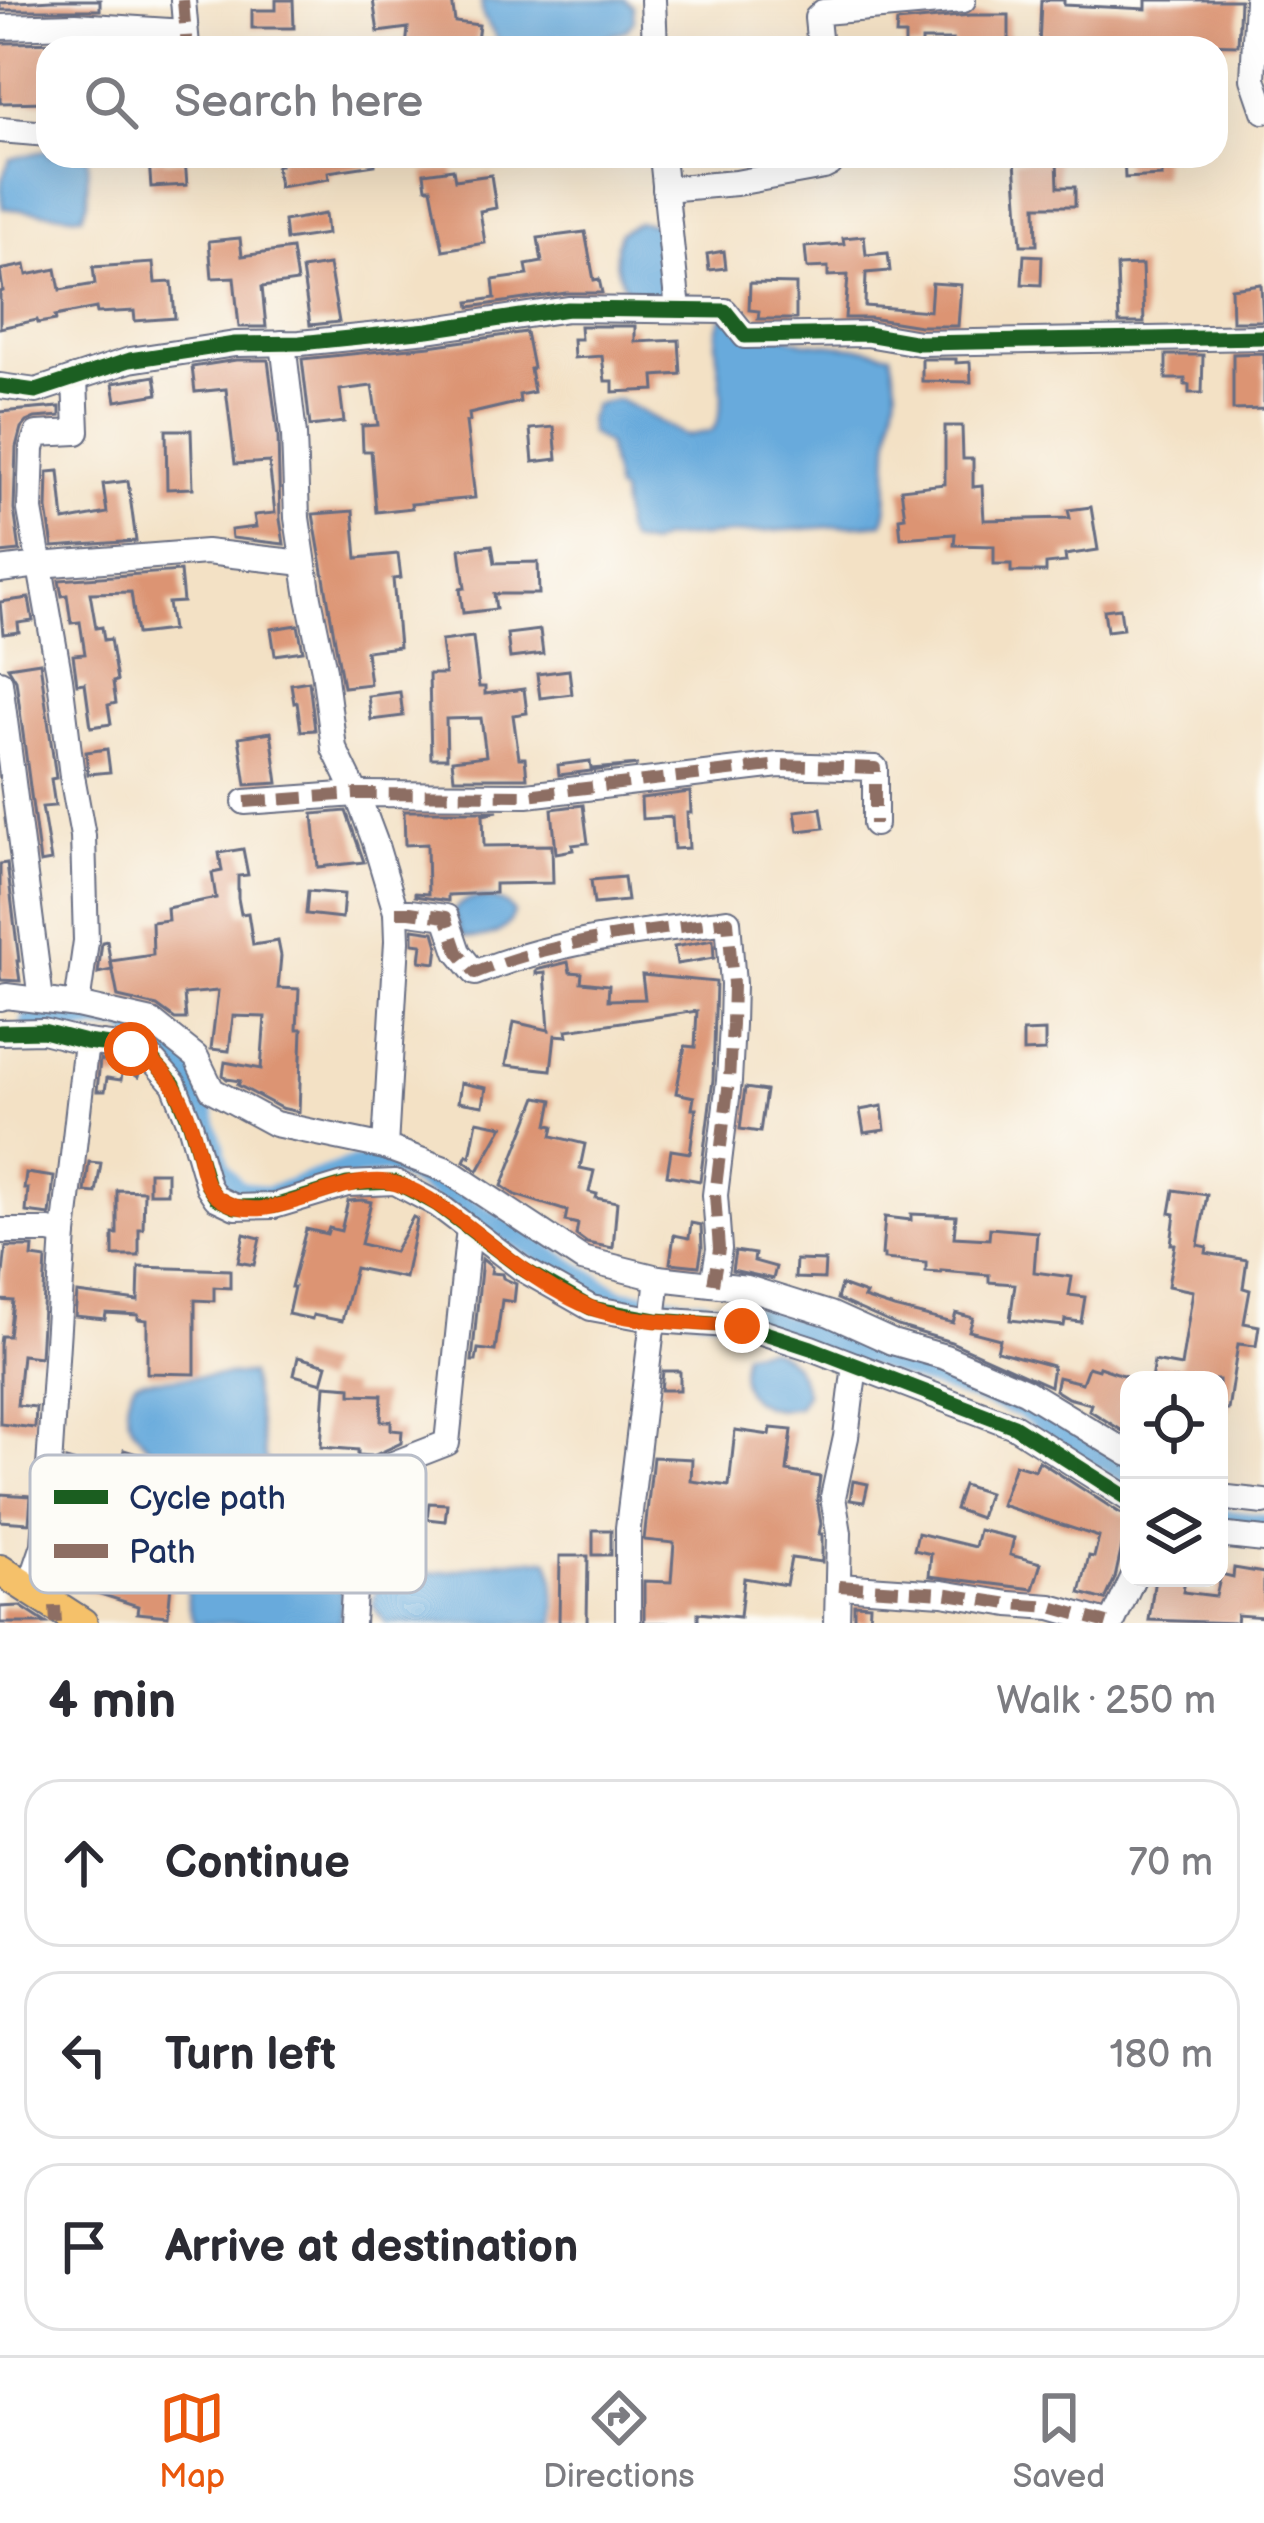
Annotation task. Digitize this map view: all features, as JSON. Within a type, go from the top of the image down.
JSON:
[{"type":"main road","points":[[0,1570],[30,1593]]},
{"type":"main road","points":[[47,1606],[82,1623]]},
{"type":"street","points":[[183,0],[186,36]]},
{"type":"street","points":[[652,0],[654,36]]},
{"type":"street","points":[[819,36],[817,18],[824,12],[962,0]]},
{"type":"street","points":[[1257,0],[1253,79],[1264,111]]},
{"type":"street","points":[[0,27],[76,25],[157,36]]},
{"type":"street","points":[[0,130],[36,133]]},
{"type":"street","points":[[663,168],[678,310]]},
{"type":"street","points":[[665,189],[736,183],[818,168]]},
{"type":"street","points":[[0,386],[36,391],[130,360],[235,344],[428,330],[568,309],[724,311],[746,336],[867,334],[919,343],[1264,338]]},
{"type":"street","points":[[283,343],[294,435],[297,518],[334,748],[375,842],[396,912],[386,1147]]},
{"type":"street","points":[[75,378],[76,431],[38,434],[32,448],[30,510],[83,836],[86,940],[77,1005]]},
{"type":"street","points":[[0,571],[206,552],[303,563]]},
{"type":"street","points":[[0,682],[41,1000]]},
{"type":"street","points":[[245,802],[356,794],[527,795],[779,766],[875,768],[875,824]]},
{"type":"street","points":[[396,912],[446,917],[458,952],[475,973],[539,950],[728,921],[732,1024],[715,1195],[718,1249],[713,1284]]},
{"type":"street","points":[[0,998],[77,1005],[152,1022],[196,1057],[212,1090],[275,1124],[386,1147],[447,1171],[582,1259],[658,1278],[747,1288],[945,1357],[1025,1391],[1120,1449]]},
{"type":"street","points":[[0,1032],[43,1031],[149,1056],[174,1084],[208,1186],[216,1198],[236,1207],[274,1207],[346,1184],[395,1183],[438,1205],[520,1268],[591,1308],[653,1320],[742,1326],[854,1365],[1014,1426],[1120,1493]]},
{"type":"street","points":[[50,1455],[64,1234],[86,1042]]},
{"type":"street","points":[[416,1455],[447,1443],[469,1228]]},
{"type":"street","points":[[0,1231],[64,1234]]},
{"type":"street","points":[[628,1623],[628,1528],[658,1278]]},
{"type":"street","points":[[837,1623],[839,1533],[833,1497],[854,1365]]},
{"type":"street","points":[[1228,1498],[1264,1502]]},
{"type":"street","points":[[1228,1535],[1264,1540]]},
{"type":"street","points":[[838,1586],[1051,1607],[1109,1623],[1128,1587]]},
{"type":"street","points":[[352,1623],[354,1593]]},
{"type":"water","points":[[481,0],[624,0],[633,6],[634,20],[626,30],[609,36],[496,36],[483,16]]},
{"type":"water","points":[[36,153],[36,168],[88,168],[82,216],[3,208],[2,182],[11,159]]},
{"type":"water","points":[[639,222],[663,230],[673,304],[631,296],[622,281],[616,258],[620,232]]},
{"type":"water","points":[[723,316],[802,342],[891,354],[897,389],[883,523],[662,539],[649,545],[629,541],[607,445],[590,433],[594,405],[618,399],[686,436],[712,431],[722,401],[716,342]]},
{"type":"water","points":[[484,898],[508,906],[514,913],[511,920],[493,934],[462,935],[453,912],[466,901]]},
{"type":"water","points":[[768,1348],[783,1355],[797,1371],[806,1393],[798,1407],[771,1408],[746,1390],[744,1352]]},
{"type":"water","points":[[250,1374],[264,1455],[157,1455],[138,1434],[127,1410],[135,1382]]},
{"type":"water","points":[[548,1559],[555,1623],[385,1623],[373,1605],[375,1593],[426,1593],[426,1573]]},
{"type":"water","points":[[187,1593],[342,1593],[340,1623],[195,1623]]},
{"type":"building","points":[[100,0],[100,10],[0,10],[0,3]]},
{"type":"building","points":[[276,0],[293,0],[294,28],[252,28],[252,10],[276,10]]},
{"type":"building","points":[[373,0],[452,0],[455,22],[479,25],[478,36],[407,36],[408,28],[378,32]]},
{"type":"building","points":[[1041,0],[1146,9],[1146,0],[1240,0],[1238,45],[1228,45],[1228,36],[1040,36]]},
{"type":"building","points":[[1009,15],[1009,36],[896,35],[897,22]]},
{"type":"building","points":[[0,43],[36,43],[36,102],[0,103]]},
{"type":"building","points":[[150,168],[186,168],[187,185],[151,187]]},
{"type":"building","points":[[276,168],[355,168],[328,172],[329,179],[279,187]]},
{"type":"building","points":[[1016,168],[1057,168],[1058,187],[1075,187],[1075,206],[1036,206],[1037,245],[1021,245]]},
{"type":"building","points":[[1125,168],[1162,168],[1162,176],[1125,178]]},
{"type":"building","points":[[453,169],[455,180],[491,175],[496,208],[480,211],[485,243],[443,250],[424,173]]},
{"type":"building","points":[[325,214],[327,234],[286,240],[284,221]]},
{"type":"building","points":[[585,232],[594,280],[599,279],[602,293],[566,293],[470,307],[469,302],[495,298],[493,280],[528,275],[526,265],[542,262],[538,238]]},
{"type":"building","points":[[864,236],[866,255],[888,253],[890,271],[866,273],[865,306],[930,311],[932,283],[961,285],[958,326],[845,318],[848,275],[828,276],[828,267],[807,268],[805,247],[844,244],[843,238]]},
{"type":"building","points":[[240,238],[242,256],[292,249],[297,282],[262,287],[266,327],[239,327],[234,277],[212,278],[209,241]]},
{"type":"building","points":[[724,251],[726,268],[709,270],[707,254]]},
{"type":"building","points":[[1024,255],[1042,256],[1041,285],[1022,284]]},
{"type":"building","points":[[153,263],[155,283],[172,282],[175,318],[135,321],[134,311],[97,313],[96,308],[0,328],[0,270],[25,265],[27,275],[56,269],[60,290],[95,284],[93,267]]},
{"type":"building","points":[[329,265],[339,322],[310,325],[302,269]]},
{"type":"building","points":[[1142,265],[1144,323],[1119,323],[1117,266]]},
{"type":"building","points":[[750,283],[796,284],[796,319],[758,319],[759,311],[749,310]]},
{"type":"building","points":[[1261,284],[1263,321],[1232,321],[1231,288]]},
{"type":"building","points":[[580,326],[635,326],[635,342],[679,340],[681,374],[654,376],[655,390],[613,392],[613,381],[605,381],[602,356],[574,358],[573,339],[581,339]]},
{"type":"building","points":[[526,332],[534,392],[519,395],[520,402],[469,414],[466,422],[475,498],[376,512],[371,451],[363,451],[362,426],[378,425],[372,386],[340,390],[344,422],[310,426],[302,359]]},
{"type":"building","points":[[1264,353],[1264,409],[1233,410],[1233,354]]},
{"type":"building","points":[[1166,355],[1203,355],[1202,393],[1189,393],[1185,379],[1166,379]]},
{"type":"building","points":[[922,359],[970,362],[971,382],[922,381]]},
{"type":"building","points":[[268,360],[284,544],[232,538],[231,530],[256,527],[254,515],[275,513],[269,462],[235,464],[226,389],[195,392],[192,367]]},
{"type":"building","points":[[155,376],[158,394],[116,401],[113,383]]},
{"type":"building","points":[[60,407],[60,416],[35,418],[21,428],[14,509],[20,551],[0,553],[0,412]]},
{"type":"building","points":[[945,426],[962,426],[963,459],[973,459],[973,487],[982,486],[984,520],[1070,518],[1068,510],[1091,507],[1098,550],[1065,555],[1066,562],[1046,564],[1046,572],[1011,572],[1011,564],[994,564],[994,546],[954,545],[955,534],[901,538],[899,518],[905,517],[901,489],[945,484]]},
{"type":"building","points":[[554,427],[557,459],[533,462],[530,429]]},
{"type":"building","points":[[166,430],[191,430],[193,488],[167,489]]},
{"type":"building","points":[[59,471],[64,521],[107,513],[103,484],[128,481],[136,541],[53,547],[48,472]]},
{"type":"building","points":[[353,511],[357,558],[398,554],[401,578],[393,579],[399,647],[366,651],[370,684],[343,687],[313,514]]},
{"type":"building","points":[[492,545],[495,563],[538,562],[539,594],[494,594],[496,609],[463,613],[460,549]]},
{"type":"building","points":[[180,571],[183,602],[168,603],[172,630],[137,634],[131,592],[90,593],[96,628],[102,627],[104,640],[110,639],[117,681],[113,682],[116,703],[108,705],[111,724],[91,727],[85,683],[77,684],[73,655],[85,654],[80,622],[71,623],[67,595],[62,596],[59,580]]},
{"type":"building","points":[[29,598],[33,621],[18,623],[19,632],[3,634],[0,602]]},
{"type":"building","points":[[1120,608],[1123,629],[1107,631],[1104,610]]},
{"type":"building","points":[[298,625],[303,651],[275,655],[271,629]]},
{"type":"building","points":[[540,630],[543,654],[510,658],[507,634]]},
{"type":"building","points":[[473,637],[479,687],[485,687],[485,694],[524,689],[527,713],[513,715],[527,778],[454,778],[452,760],[486,756],[481,718],[446,719],[447,758],[431,758],[429,674],[445,674],[441,641]]},
{"type":"building","points":[[40,662],[56,778],[51,779],[55,806],[42,807],[51,861],[40,863],[16,680],[8,667]]},
{"type":"building","points":[[569,670],[572,694],[540,698],[537,674]]},
{"type":"building","points":[[309,681],[315,730],[301,731],[291,684]]},
{"type":"building","points":[[400,692],[403,716],[371,720],[368,696]]},
{"type":"building","points":[[271,732],[278,783],[246,785],[239,737]]},
{"type":"building","points":[[107,749],[110,772],[88,774],[86,752]]},
{"type":"building","points":[[590,761],[591,769],[638,765],[559,775],[558,765]]},
{"type":"building","points":[[690,792],[689,848],[674,849],[672,817],[642,819],[641,798]]},
{"type":"building","points":[[583,805],[588,843],[556,853],[552,809]]},
{"type":"building","points":[[821,808],[824,828],[798,831],[795,811]]},
{"type":"building","points":[[346,811],[364,862],[318,867],[313,814]]},
{"type":"building","points":[[404,811],[498,811],[483,814],[484,846],[552,845],[553,883],[495,884],[495,893],[448,895],[448,901],[415,896],[428,894],[427,844],[405,845]]},
{"type":"building","points":[[243,849],[248,875],[238,876],[238,898],[241,914],[248,913],[253,945],[278,941],[278,988],[299,989],[299,1112],[281,1108],[223,1075],[225,1062],[261,1069],[265,1017],[233,1016],[229,1051],[211,1049],[218,991],[184,994],[186,1019],[118,997],[111,961],[153,955],[152,922],[168,920],[167,908],[216,898],[212,873],[222,871],[219,853]]},
{"type":"building","points":[[7,863],[20,981],[0,977],[0,864]]},
{"type":"building","points":[[624,877],[627,901],[594,904],[591,880]]},
{"type":"building","points":[[308,891],[344,894],[342,918],[306,914]]},
{"type":"building","points":[[413,929],[434,932],[436,963],[420,961],[422,944],[413,943]]},
{"type":"building","points":[[713,940],[714,958],[677,964],[674,947]]},
{"type":"building","points":[[107,941],[112,970],[98,973],[102,942]]},
{"type":"building","points":[[568,962],[570,972],[582,973],[581,982],[609,985],[608,1000],[645,999],[642,975],[716,982],[713,1080],[700,1181],[667,1175],[671,1150],[690,1153],[694,1097],[676,1093],[685,1046],[695,1047],[697,1011],[567,1030],[568,1036],[555,1035],[551,1070],[506,1065],[514,1022],[549,1030],[545,973],[536,974],[536,970]]},
{"type":"building","points":[[1045,1031],[1045,1051],[1023,1052],[1023,1032]]},
{"type":"building","points":[[100,1060],[140,1070],[138,1077],[123,1067],[121,1080],[107,1078],[105,1091],[97,1091]]},
{"type":"building","points":[[461,1083],[486,1088],[483,1106],[458,1102]]},
{"type":"building","points":[[745,1088],[766,1091],[760,1132],[740,1129]]},
{"type":"building","points":[[537,1097],[553,1100],[548,1125],[554,1126],[552,1136],[585,1144],[580,1168],[594,1171],[589,1192],[617,1202],[613,1248],[587,1243],[576,1235],[578,1224],[565,1221],[567,1211],[515,1195],[502,1186]]},
{"type":"building","points":[[882,1106],[885,1130],[864,1133],[860,1110]]},
{"type":"building","points":[[477,1121],[503,1126],[478,1171],[464,1161],[470,1157]]},
{"type":"building","points":[[89,1162],[101,1163],[96,1193],[85,1192]]},
{"type":"building","points":[[149,1172],[167,1172],[167,1193],[149,1193]]},
{"type":"building","points":[[26,1173],[54,1177],[50,1215],[26,1212]]},
{"type":"building","points":[[117,1190],[144,1191],[139,1256],[113,1256]]},
{"type":"building","points":[[1174,1190],[1207,1195],[1198,1245],[1207,1247],[1206,1253],[1247,1260],[1243,1288],[1250,1290],[1244,1323],[1259,1326],[1256,1346],[1238,1344],[1228,1410],[1228,1371],[1152,1371],[1154,1361],[1181,1366],[1193,1291],[1168,1286],[1175,1244],[1171,1244],[1175,1214],[1170,1213]]},
{"type":"building","points":[[348,1201],[371,1202],[361,1244],[394,1252],[413,1217],[417,1219],[405,1278],[355,1268],[342,1321],[288,1314],[306,1229],[327,1234],[329,1228],[341,1231]]},
{"type":"building","points":[[911,1214],[956,1216],[954,1237],[989,1239],[990,1228],[1037,1232],[1034,1272],[1072,1277],[1069,1295],[1085,1297],[1081,1322],[1065,1320],[1064,1326],[1010,1320],[1015,1284],[989,1282],[989,1275],[926,1272],[926,1263],[884,1259],[885,1217],[911,1220]]},
{"type":"building","points":[[691,1223],[701,1225],[699,1266],[670,1263],[674,1235],[689,1238]]},
{"type":"building","points":[[244,1234],[260,1238],[254,1265],[238,1262]]},
{"type":"building","points":[[6,1247],[33,1247],[32,1257],[46,1259],[40,1357],[22,1355],[17,1405],[36,1407],[35,1428],[0,1424],[0,1344],[1,1336],[9,1336],[13,1301],[0,1300]]},
{"type":"building","points":[[735,1251],[755,1254],[754,1261],[776,1267],[773,1279],[732,1270]]},
{"type":"building","points":[[482,1259],[492,1267],[491,1273],[516,1284],[514,1302],[502,1300],[495,1351],[478,1349],[472,1361]]},
{"type":"building","points":[[796,1260],[825,1261],[824,1279],[795,1278]]},
{"type":"building","points":[[139,1267],[230,1270],[230,1288],[214,1287],[214,1301],[195,1300],[195,1374],[147,1373],[147,1320],[138,1315],[75,1316],[77,1293],[138,1301]]},
{"type":"building","points":[[841,1285],[866,1294],[864,1298],[953,1323],[956,1313],[973,1318],[969,1331],[1000,1339],[997,1351],[1053,1366],[1050,1386],[837,1299]]},
{"type":"building","points":[[298,1357],[327,1365],[322,1383],[294,1375]]},
{"type":"building","points":[[1088,1367],[1120,1374],[1120,1429],[1089,1410],[1091,1404],[1055,1390],[1058,1377],[1082,1383]]},
{"type":"building","points":[[663,1371],[680,1371],[680,1390],[661,1390]]},
{"type":"building","points":[[325,1385],[351,1387],[351,1394],[382,1395],[381,1421],[391,1421],[391,1430],[402,1431],[401,1443],[375,1455],[321,1447]]},
{"type":"building","points":[[771,1428],[792,1430],[787,1471],[820,1477],[822,1562],[791,1558],[786,1585],[744,1578],[740,1617],[698,1613],[698,1623],[644,1623],[644,1581],[671,1582],[674,1543],[644,1540],[653,1457],[692,1459],[691,1481],[729,1486],[735,1430],[770,1435]]},
{"type":"building","points":[[1039,1461],[1120,1513],[1120,1556],[1105,1600],[1080,1593],[1099,1537],[1001,1505],[1015,1464],[1035,1470]]},
{"type":"building","points":[[853,1481],[868,1484],[864,1502],[850,1500]]},
{"type":"building","points":[[963,1485],[988,1493],[980,1518],[955,1509]]},
{"type":"building","points":[[0,1494],[30,1496],[29,1523],[0,1521]]},
{"type":"building","points":[[429,1503],[447,1504],[445,1521],[427,1519]]},
{"type":"building","points":[[593,1530],[611,1530],[611,1555],[593,1555]]},
{"type":"building","points":[[979,1530],[1014,1538],[1010,1555],[1041,1563],[1033,1589],[929,1576],[931,1554],[914,1550],[918,1533],[975,1547]]},
{"type":"building","points":[[560,1556],[588,1556],[587,1623],[559,1623]]},
{"type":"building","points":[[1234,1568],[1264,1573],[1264,1617],[1237,1615],[1236,1623],[1149,1620],[1154,1587],[1184,1587],[1183,1592],[1216,1596],[1218,1587],[1228,1587],[1228,1576],[1233,1577]]},
{"type":"building","points":[[97,1593],[170,1593],[168,1616],[137,1613],[138,1606]]},
{"type":"building","points":[[854,1604],[870,1605],[869,1623],[854,1623]]},
{"type":"building","points":[[20,1606],[46,1623],[0,1623],[0,1607]]},
{"type":"waterway","points":[[31,1023],[125,1020],[194,1080],[220,1169],[236,1190],[267,1197],[351,1168],[384,1163],[406,1170],[619,1299],[760,1318],[1022,1408],[1120,1469]]},
{"type":"waterway","points":[[1228,1520],[1264,1525]]},
{"type":"marked path","points":[[183,0],[186,36]]},
{"type":"marked path","points":[[245,802],[356,794],[527,795],[779,765],[875,768],[875,824]]},
{"type":"marked path","points":[[396,912],[446,917],[458,952],[475,973],[568,945],[728,921],[732,1024],[715,1195],[719,1249],[713,1284]]},
{"type":"marked path","points":[[839,1586],[1051,1607],[1107,1623]]},
{"type":"marked path","points":[[55,1606],[56,1623]]},
{"type":"cycle path","points":[[0,386],[36,391],[130,360],[235,344],[300,343],[428,330],[568,309],[725,311],[745,336],[867,334],[919,343],[1264,337]]},
{"type":"cycle path","points":[[0,1032],[43,1031],[149,1056],[174,1084],[208,1186],[216,1198],[235,1207],[274,1206],[347,1184],[395,1182],[438,1205],[521,1268],[591,1308],[656,1320],[743,1326],[811,1348],[1014,1426],[1120,1493]]},
{"type":"route","points":[[131,1049],[149,1056],[174,1084],[216,1198],[236,1207],[274,1207],[346,1184],[395,1183],[438,1205],[520,1268],[591,1308],[653,1320],[742,1326]]}]
